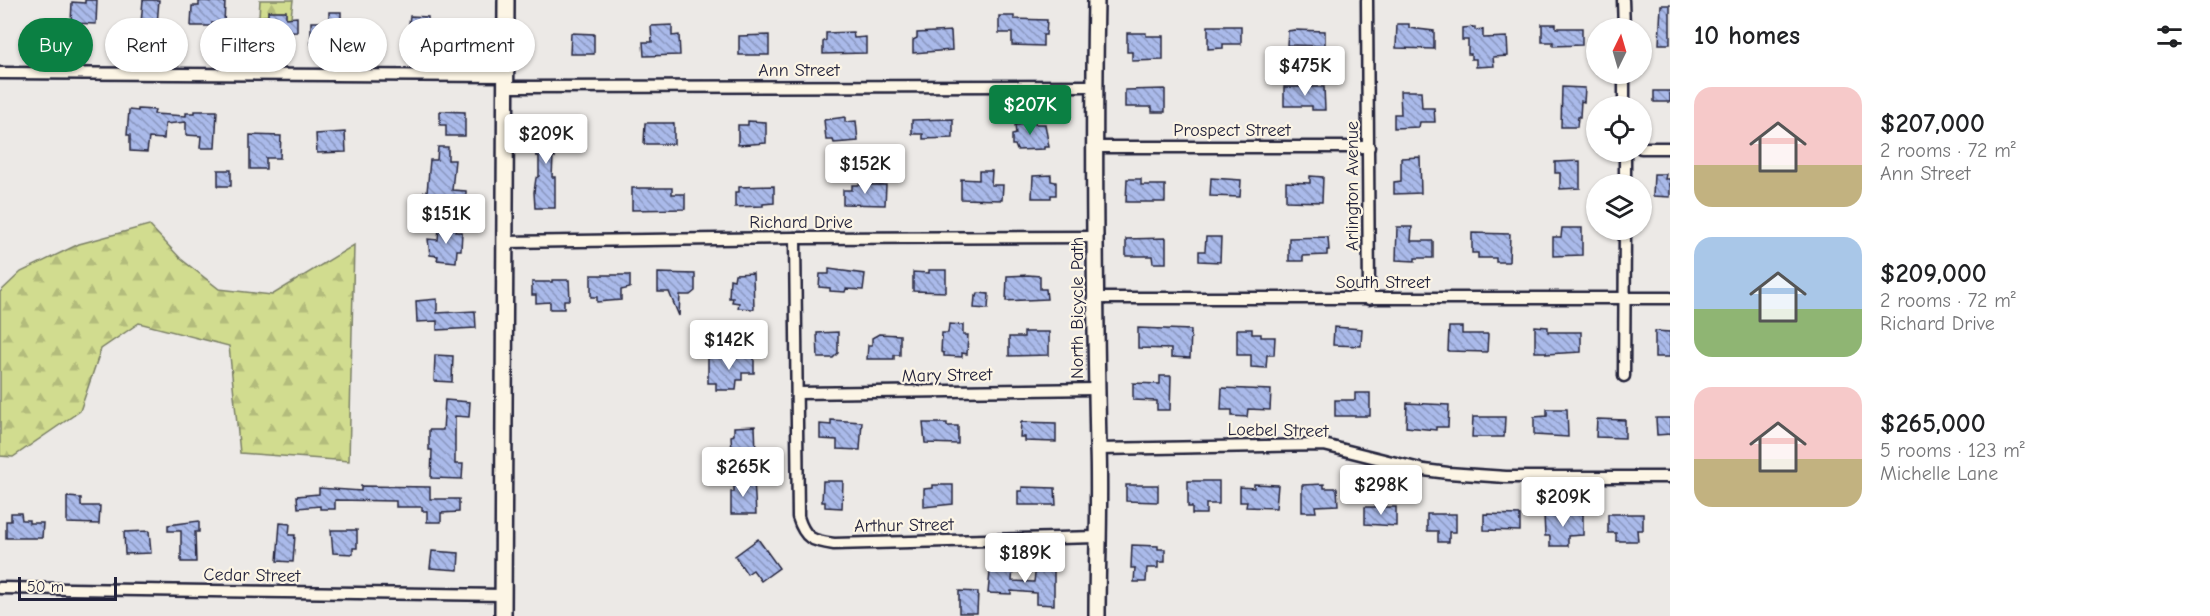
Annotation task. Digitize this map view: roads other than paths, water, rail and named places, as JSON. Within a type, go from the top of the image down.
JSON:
[{"type":"street","points":[[503,616],[506,0]]},
{"type":"street","name":"North Bicycle Path","points":[[1096,0],[1094,86],[1097,237],[1098,616]]},
{"type":"street","name":"Arlington Avenue","points":[[1367,0],[1368,299]]},
{"type":"street","points":[[1623,0],[1624,18]]},
{"type":"street","name":"Ann Street","points":[[0,73],[505,82],[1094,86]]},
{"type":"street","name":"Prospect Street","points":[[1095,147],[1369,147]]},
{"type":"street","points":[[1652,148],[1670,148]]},
{"type":"street","name":"Richard Drive","points":[[505,242],[1097,237]]},
{"type":"street","points":[[795,238],[798,393]]},
{"type":"street","points":[[1624,376],[1625,240]]},
{"type":"street","name":"South Street","points":[[1096,298],[1670,298]]},
{"type":"street","name":"Mary Street","points":[[798,393],[1096,389]]},
{"type":"street","name":"Arthur Street","points":[[798,393],[798,517],[803,532],[818,541],[834,544],[1097,537]]},
{"type":"street","name":"Loebel Street","points":[[1098,449],[1324,445],[1424,470],[1448,473],[1506,477],[1670,477]]},
{"type":"street","name":"Cedar Street","points":[[0,588],[504,594]]}]
